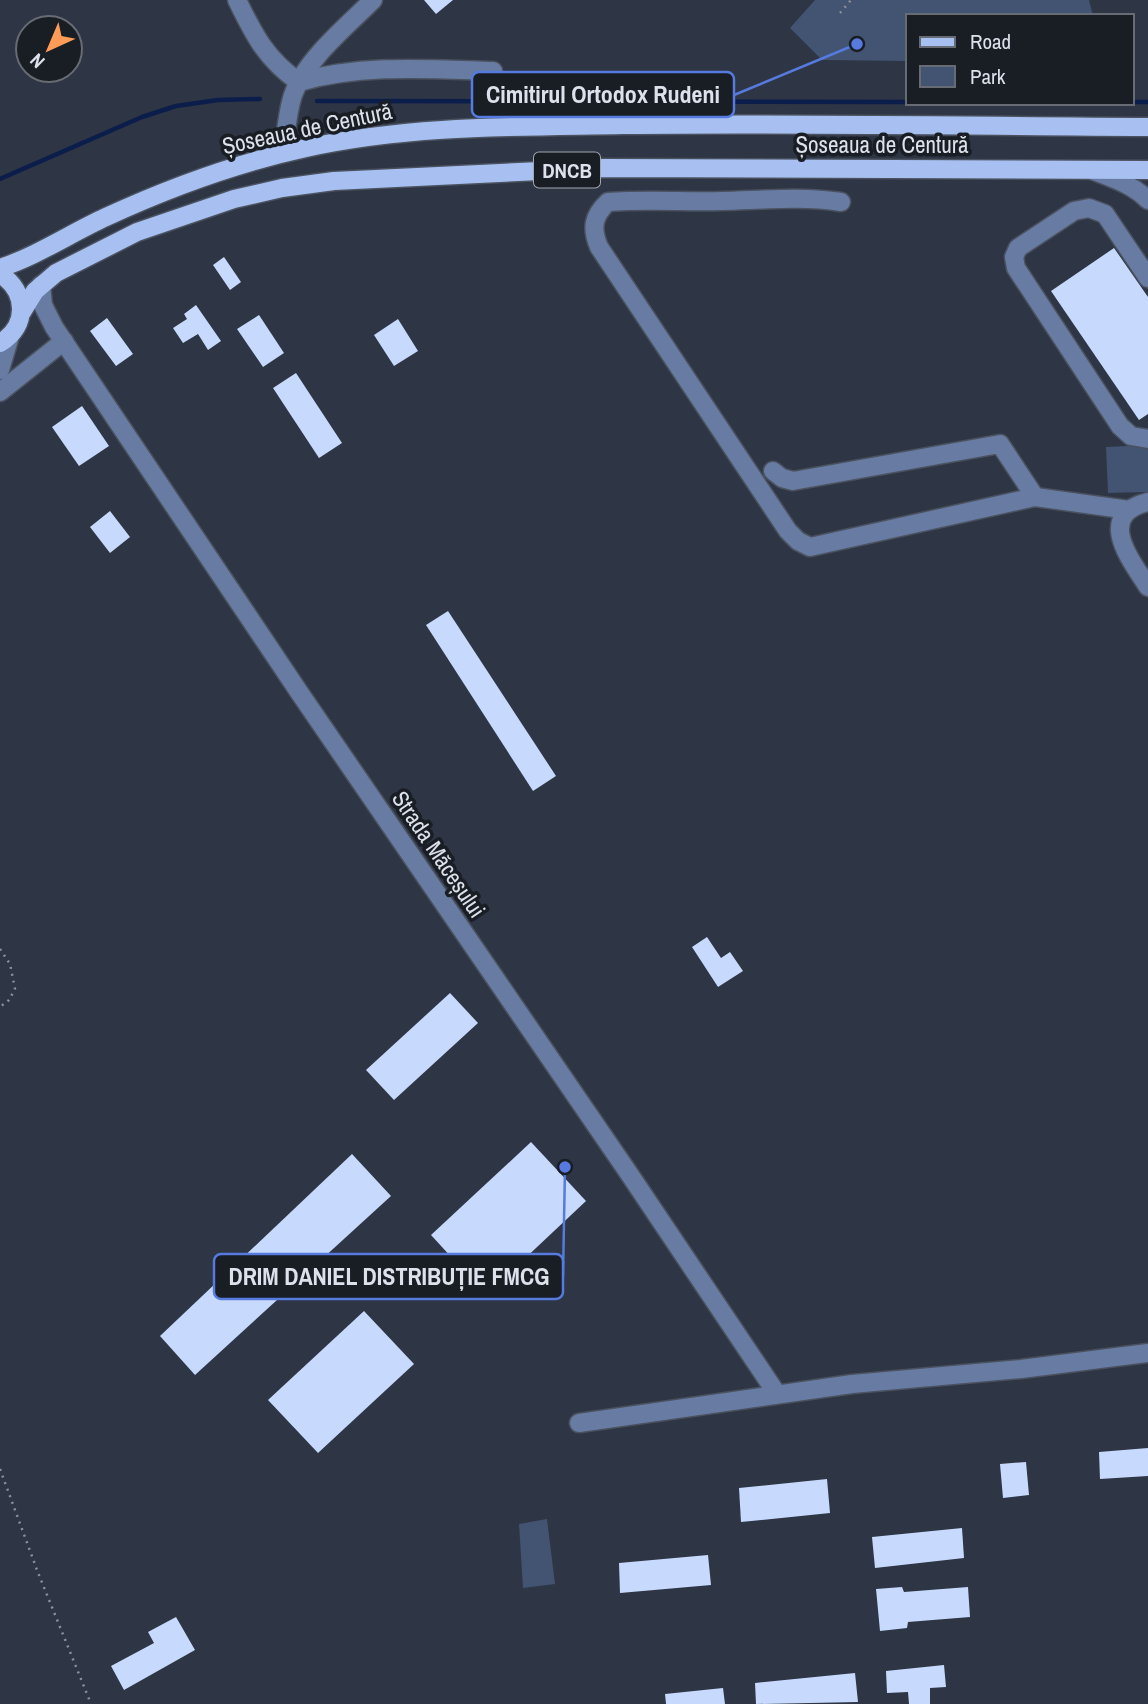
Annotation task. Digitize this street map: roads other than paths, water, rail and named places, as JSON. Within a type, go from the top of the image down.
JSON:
[{"type":"main road","name":"Șoseaua de Centură","points":[[0,268],[104,218],[209,174],[283,153],[365,137],[462,128],[661,125],[1148,127]]},
{"type":"main road","name":"Șoseaua de Centură","points":[[5,339],[20,321],[29,298],[41,285],[78,261],[166,220],[234,199],[282,188],[334,181],[603,168],[1148,170]]},
{"type":"main road","points":[[0,274],[8,279],[19,294],[22,312]]},
{"type":"street","points":[[237,0],[254,35],[270,58],[299,82]]},
{"type":"street","points":[[283,153],[293,96],[299,82],[328,46],[373,0]]},
{"type":"street","points":[[299,82],[323,75],[397,68],[493,71]]},
{"type":"street","points":[[1088,169],[1123,182],[1148,200]]},
{"type":"street","points":[[841,202],[814,198],[714,201],[653,199],[608,202],[594,219],[593,232],[606,258],[788,531],[810,548],[1035,497],[1129,510]]},
{"type":"street","points":[[1148,278],[1105,214],[1089,208],[1074,211],[1018,248],[1014,257],[1016,268],[1120,426],[1131,436],[1148,439]]},
{"type":"street","name":"Strada Măceșului","points":[[41,285],[43,305],[64,341],[299,692],[777,1394]]},
{"type":"street","points":[[0,370],[5,339]]},
{"type":"street","points":[[0,392],[64,341]]},
{"type":"street","points":[[773,471],[782,478],[793,481],[1000,444],[1035,497]]},
{"type":"street","points":[[1148,502],[1129,510],[1122,520],[1120,537],[1124,549],[1148,587]]},
{"type":"street","points":[[579,1423],[852,1384],[1021,1369],[1148,1353]]},
{"type":"waterway","points":[[0,179],[142,117],[176,106],[218,100],[260,99]]},
{"type":"waterway","points":[[317,101],[906,102]]},
{"type":"waterway","points":[[1134,102],[1148,102]]},
{"type":"place","name":"Cimitirul Ortodox Rudeni","points":[[857,44]]},
{"type":"place","name":"DRIM DANIEL DISTRIBUȚIE FMCG","points":[[565,1167]]}]
